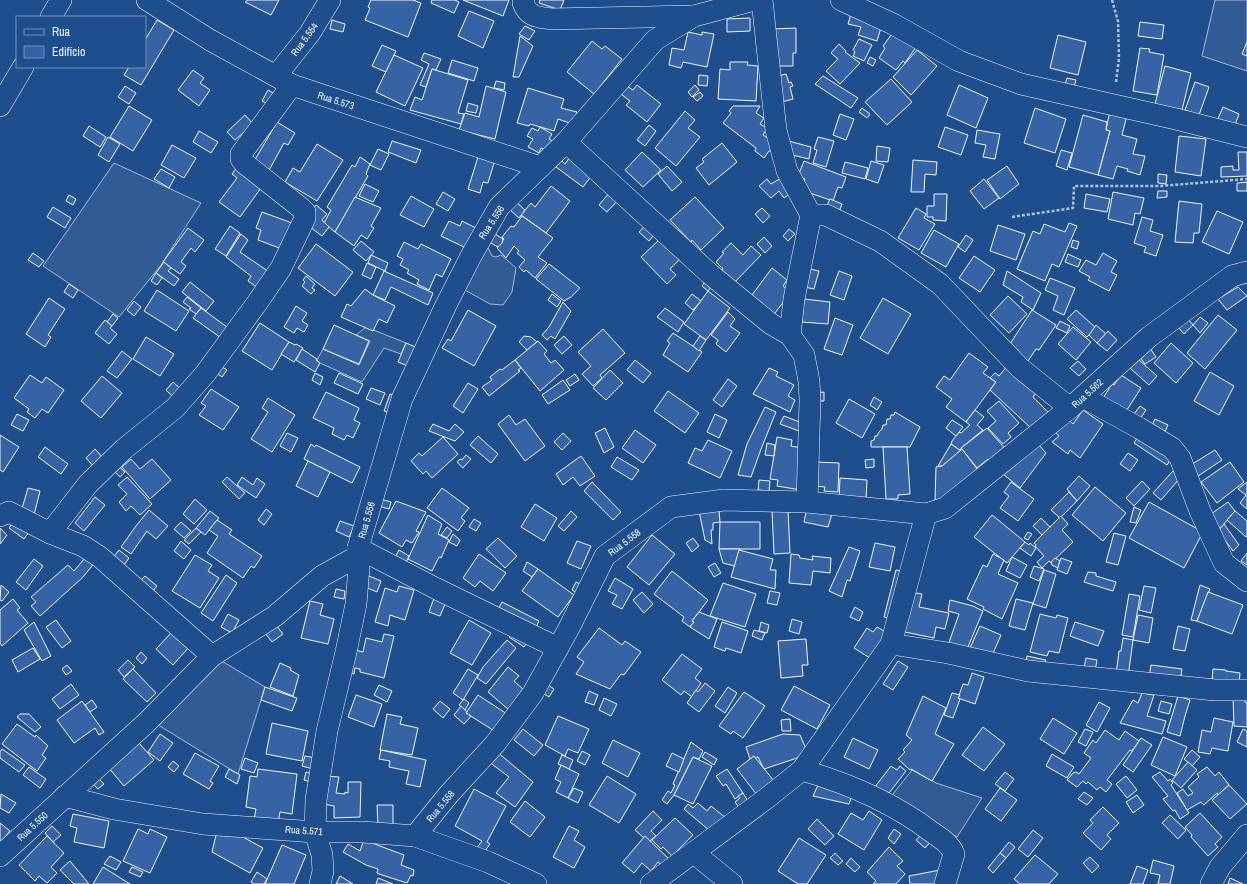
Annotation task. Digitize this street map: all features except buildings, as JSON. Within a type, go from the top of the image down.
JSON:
[{"type":"street","points":[[52,16],[61,0]]},
{"type":"street","name":"Rua 5.573","points":[[147,0],[240,58],[284,81],[540,167]]},
{"type":"street","name":"Rua 5.554","points":[[50,533],[88,484],[124,449],[175,408],[205,374],[282,268],[305,218],[305,212],[244,163],[241,159],[241,154],[330,0]]},
{"type":"street","points":[[524,0],[523,3],[526,11],[537,17],[552,19],[694,16]]},
{"type":"street","name":"Rua 5.556","points":[[320,884],[323,871],[322,855],[315,832],[316,800],[327,731],[356,604],[359,552],[402,399],[470,256],[499,207],[566,142],[655,40],[694,16],[754,0]]},
{"type":"street","points":[[762,0],[776,130],[787,171],[811,215],[794,299],[790,335]]},
{"type":"street","points":[[841,0],[893,24],[959,61],[1021,84],[1247,137]]},
{"type":"street","points":[[0,106],[22,68]]},
{"type":"street","points":[[566,142],[710,274],[771,324],[790,335],[804,354],[809,381],[807,502]]},
{"type":"street","points":[[811,215],[826,215],[880,241],[940,284],[1020,368],[1076,403],[1139,428],[1172,448],[1180,458],[1200,511],[1224,563],[1247,581]]},
{"type":"street","name":"Rua 5.562","points":[[926,514],[945,508],[1076,403],[1149,337],[1232,276],[1247,272]]},
{"type":"street","name":"Rua 5.558","points":[[415,836],[449,794],[495,744],[533,693],[605,556],[671,507],[724,500],[807,502],[926,514]]},
{"type":"street","points":[[0,516],[9,512],[50,533],[83,546],[100,557],[212,656]]},
{"type":"street","points":[[651,884],[767,798],[802,770],[891,644],[926,514]]},
{"type":"street","points":[[359,552],[558,648]]},
{"type":"street","name":"Rua 5.550","points":[[0,856],[146,723],[212,656],[275,616],[322,576],[359,552]]},
{"type":"street","points":[[891,644],[948,653],[1028,671],[1215,690],[1247,690]]},
{"type":"street","points":[[802,770],[833,779],[876,797],[907,814],[950,846],[954,854],[945,884]]},
{"type":"street","name":"Rua 5.571","points":[[65,796],[114,809],[203,824],[315,832],[363,832],[415,836],[488,862],[536,884]]},
{"type":"street","points":[[1210,884],[1220,867],[1247,835]]},
{"type":"street","points":[[694,853],[732,884]]},
{"type":"path","points":[[1112,0],[1118,21],[1119,58],[1113,105]]},
{"type":"path","points":[[1012,217],[1073,208],[1074,186],[1160,186],[1247,180]]},
{"type":"shaded area","points":[[1215,0],[1247,0],[1247,71],[1202,56]]},
{"type":"shaded area","points":[[114,163],[201,203],[161,265],[119,317],[43,266]]},
{"type":"shaded area","points":[[487,246],[492,256],[496,257],[501,255],[516,268],[512,292],[503,305],[490,304],[463,289]]},
{"type":"shaded area","points":[[366,327],[406,343],[401,354],[384,348],[362,382],[320,363],[317,360],[323,349],[359,365],[370,341],[356,335]]},
{"type":"shaded area","points":[[220,660],[265,687],[238,774],[155,723]]},
{"type":"shaded area","points":[[912,770],[936,783],[982,798],[957,837],[889,799]]}]
